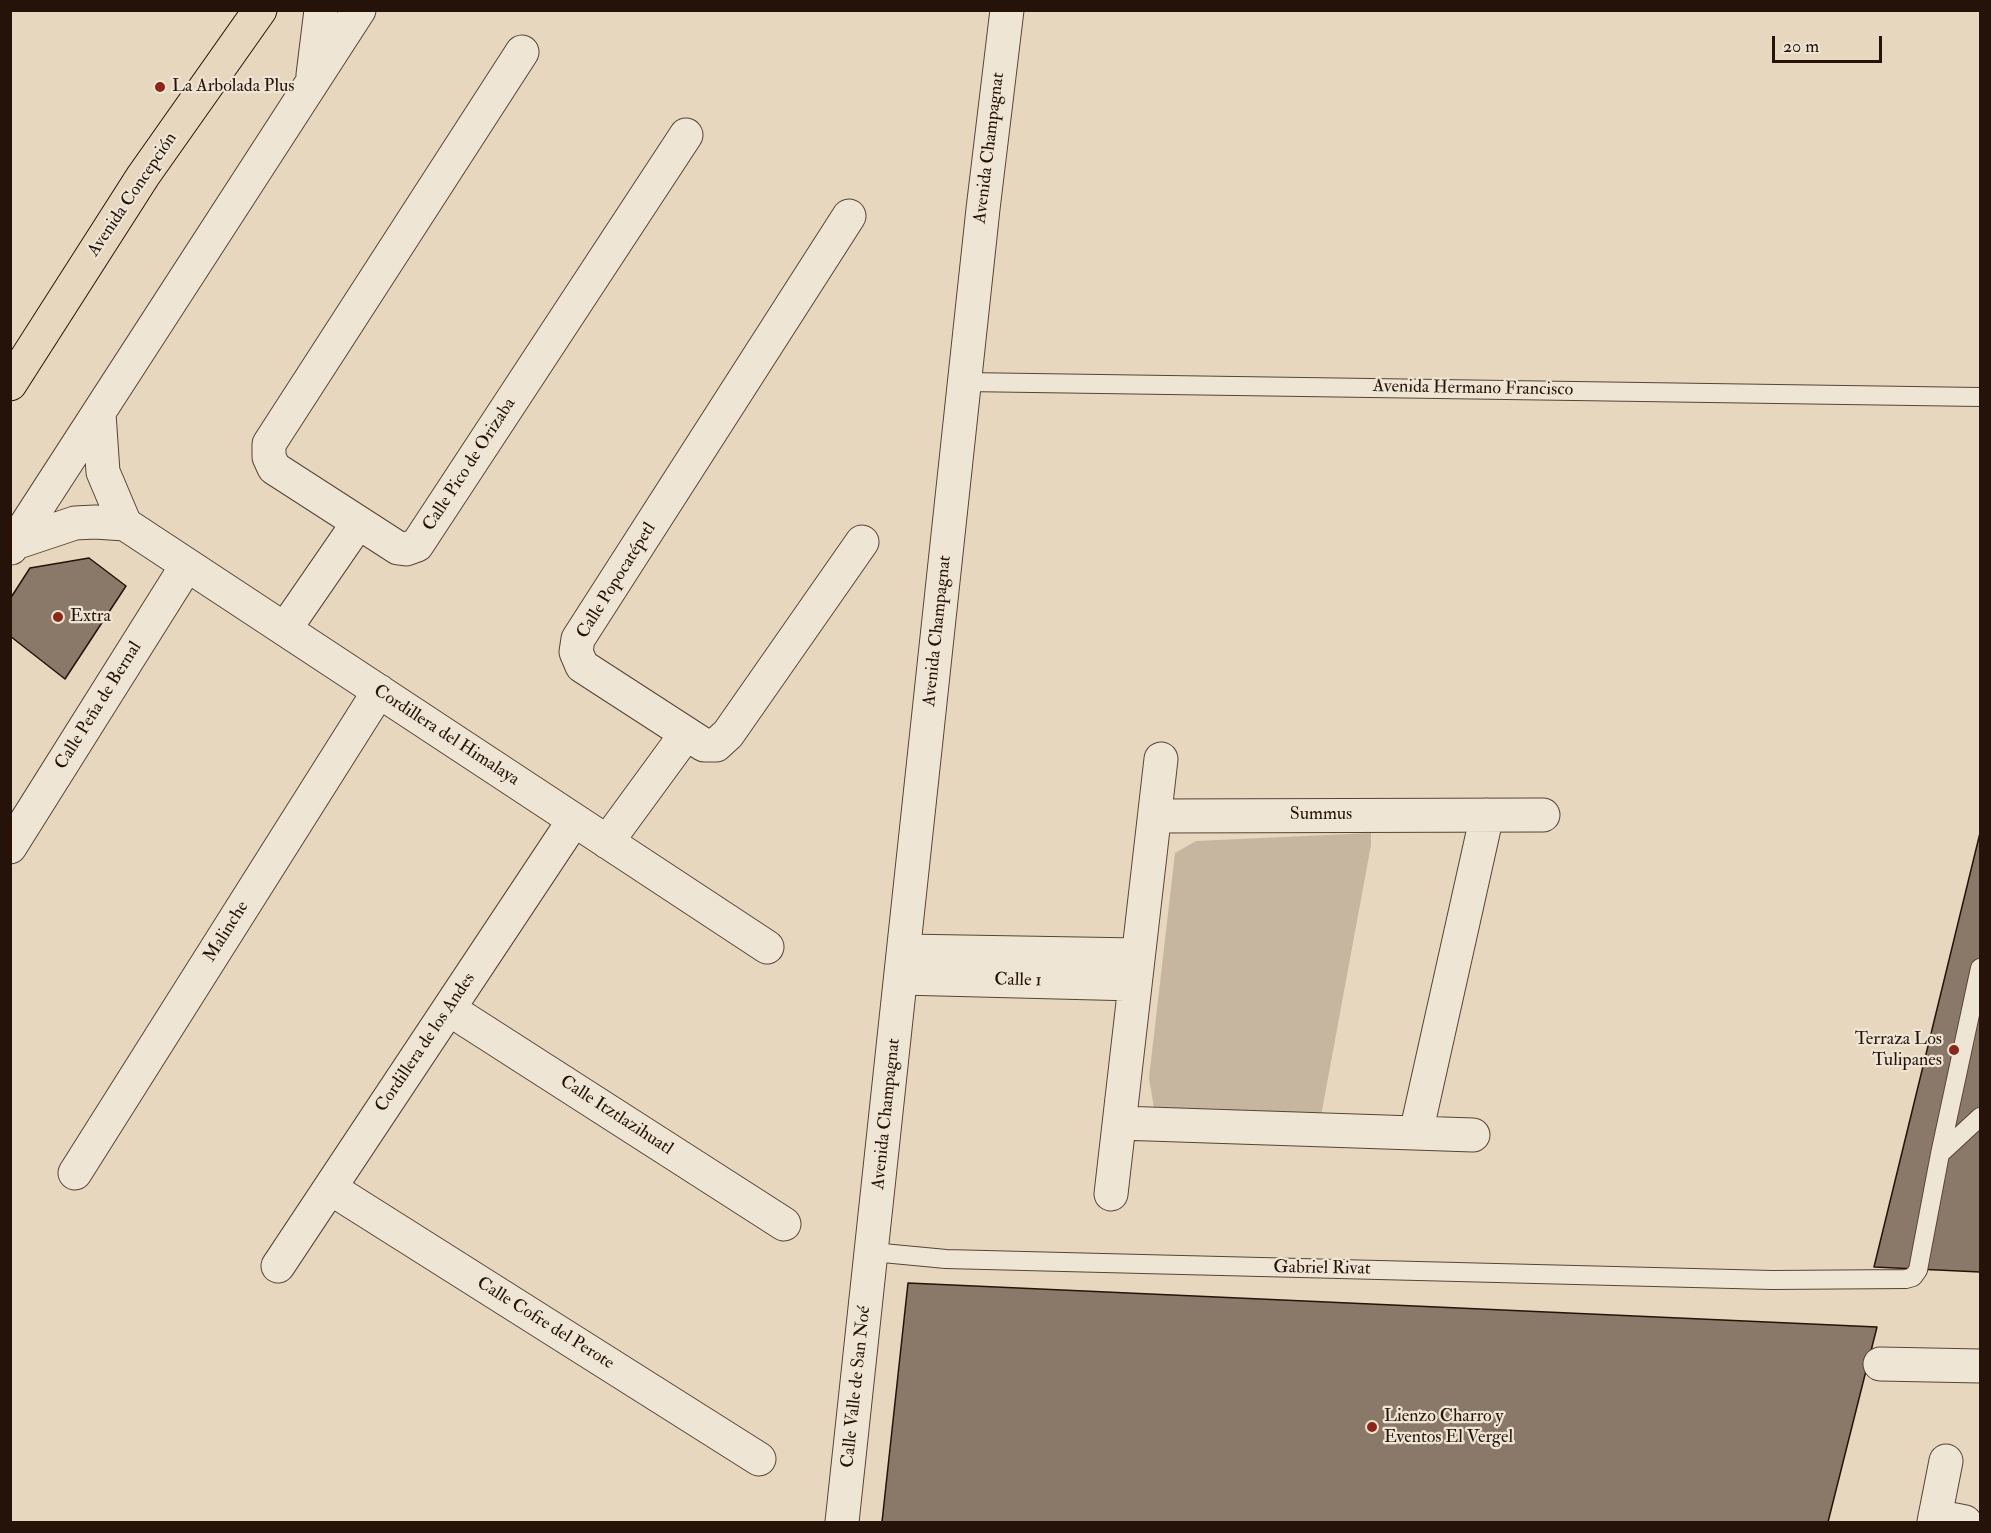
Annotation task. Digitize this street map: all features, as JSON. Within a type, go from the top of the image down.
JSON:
[{"type":"main road","name":"Avenida Concepción","points":[[10,384],[143,176],[260,10]]},
{"type":"street","points":[[313,82],[321,10]]},
{"type":"street","points":[[13,546],[359,10]]},
{"type":"street","name":"Avenida Champagnat","points":[[872,1252],[983,209],[1007,10]]},
{"type":"street","name":"Calle Pico de Orizaba","points":[[522,52],[269,444],[269,457],[274,468],[398,548],[406,549],[417,544],[687,135]]},
{"type":"street","name":"Calle Popocatépetl","points":[[849,216],[579,639],[576,652],[582,666],[704,745],[716,745],[728,734],[862,543]]},
{"type":"street","points":[[13,546],[75,523],[125,524],[103,472],[99,414]]},
{"type":"street","points":[[285,629],[358,523]]},
{"type":"street","name":"Cordillera del Himalaya","points":[[125,524],[767,947]]},
{"type":"street","name":"Calle Peña de Bernal","points":[[10,847],[188,565]]},
{"type":"street","name":"Malinche","points":[[75,1173],[379,691]]},
{"type":"street","points":[[608,842],[686,734]]},
{"type":"street","points":[[1112,1194],[1161,759]]},
{"type":"street","points":[[1416,1133],[1487,814]]},
{"type":"street","name":"Summus","points":[[1155,816],[1543,815]]},
{"type":"street","name":"Cordillera de los Andes","points":[[279,1266],[574,820]]},
{"type":"street","name":"Calle 1","points":[[903,964],[1137,970]]},
{"type":"street","name":"Calle Itztlazihuatl","points":[[449,1009],[784,1224]]},
{"type":"street","points":[[1120,1123],[1473,1135]]},
{"type":"street","name":"Calle Cofre del Perote","points":[[330,1188],[759,1459]]},
{"type":"street","name":"Calle Valle de San Noé","points":[[842,1522],[872,1252]]},
{"type":"street","points":[[1880,1364],[1980,1366]]},
{"type":"street","points":[[1945,1520],[1946,1461]]},
{"type":"lane","name":"Avenida Hermano Francisco","points":[[965,382],[1980,397]]},
{"type":"lane","points":[[1940,1155],[1980,968]]},
{"type":"lane","points":[[1940,1155],[1980,1117]]},
{"type":"lane","name":"Gabriel Rivat","points":[[872,1252],[946,1259],[1772,1280],[1906,1279],[1913,1277],[1918,1270],[1940,1155]]},
{"type":"shaded area","points":[[1371,833],[1371,845],[1321,1116],[1155,1114],[1149,1078],[1175,853],[1196,841]]},
{"type":"building","name":"Extra","points":[[89,558],[126,586],[65,679],[10,636],[10,599],[30,568]]},
{"type":"building","name":"Terraza Los Tulipanes","points":[[1980,833],[1980,1272],[1874,1267]]},
{"type":"building","name":"Lienzo Charro y Eventos El Vergel","points":[[908,1283],[1877,1327],[1828,1522],[882,1522]]},
{"type":"place","name":"La Arbolada Plus","points":[[160,87]]},
{"type":"place","name":"Extra","points":[[58,617]]},
{"type":"place","name":"Terraza Los Tulipanes","points":[[1954,1050]]},
{"type":"place","name":"Lienzo Charro y Eventos El Vergel","points":[[1372,1427]]}]
